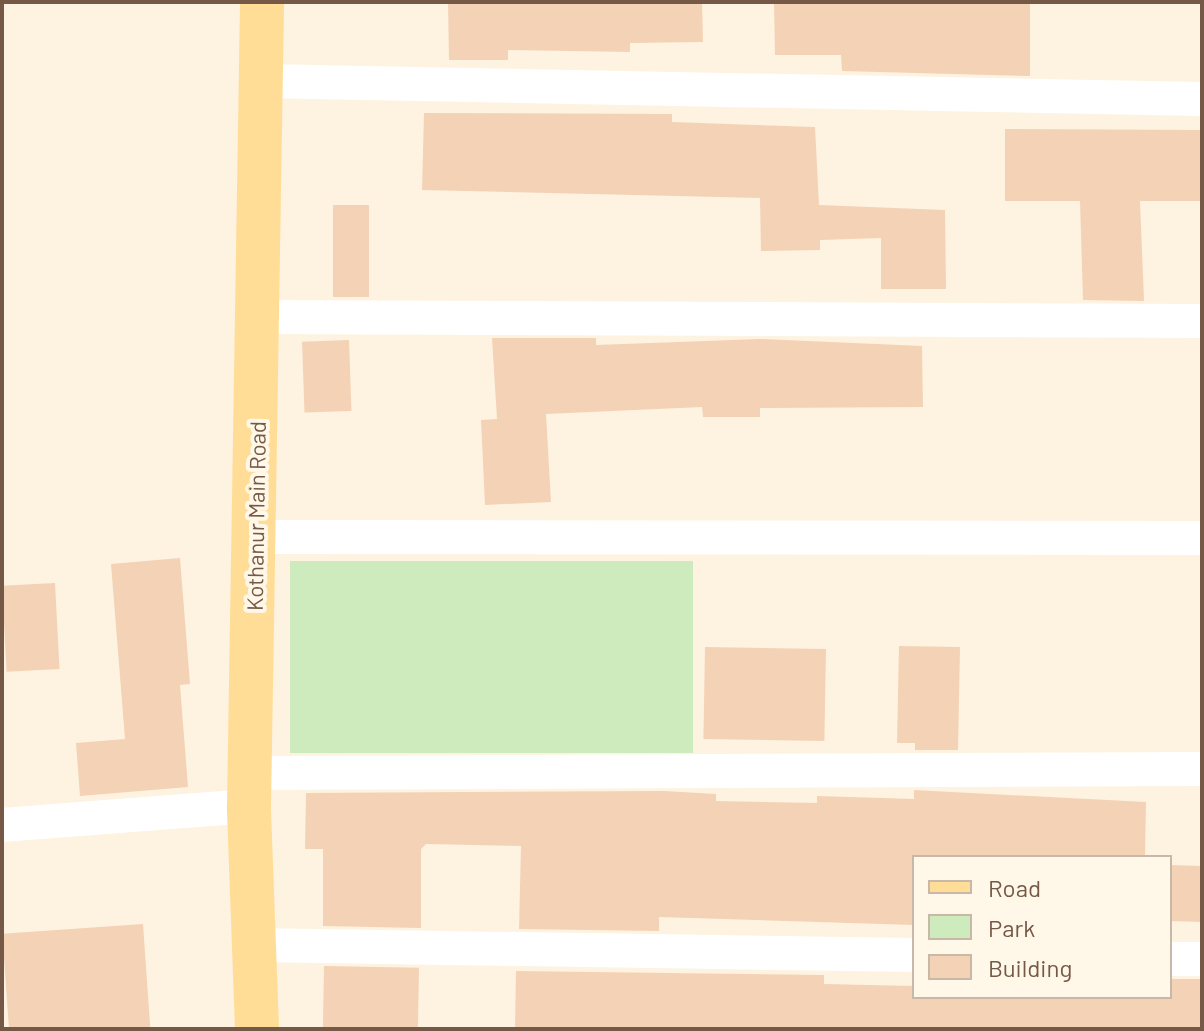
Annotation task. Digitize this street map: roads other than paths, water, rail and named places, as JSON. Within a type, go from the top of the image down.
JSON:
[{"type":"main road","name":"Kothanur Main Road","points":[[257,1029],[249,790],[261,317],[262,2]]},
{"type":"street","points":[[262,81],[1202,99]]},
{"type":"street","points":[[261,317],[1202,321]]},
{"type":"street","points":[[256,537],[1202,538]]},
{"type":"street","points":[[2,825],[249,790],[1202,769]]},
{"type":"street","points":[[253,945],[912,955]]},
{"type":"street","points":[[1172,959],[1202,959]]}]
